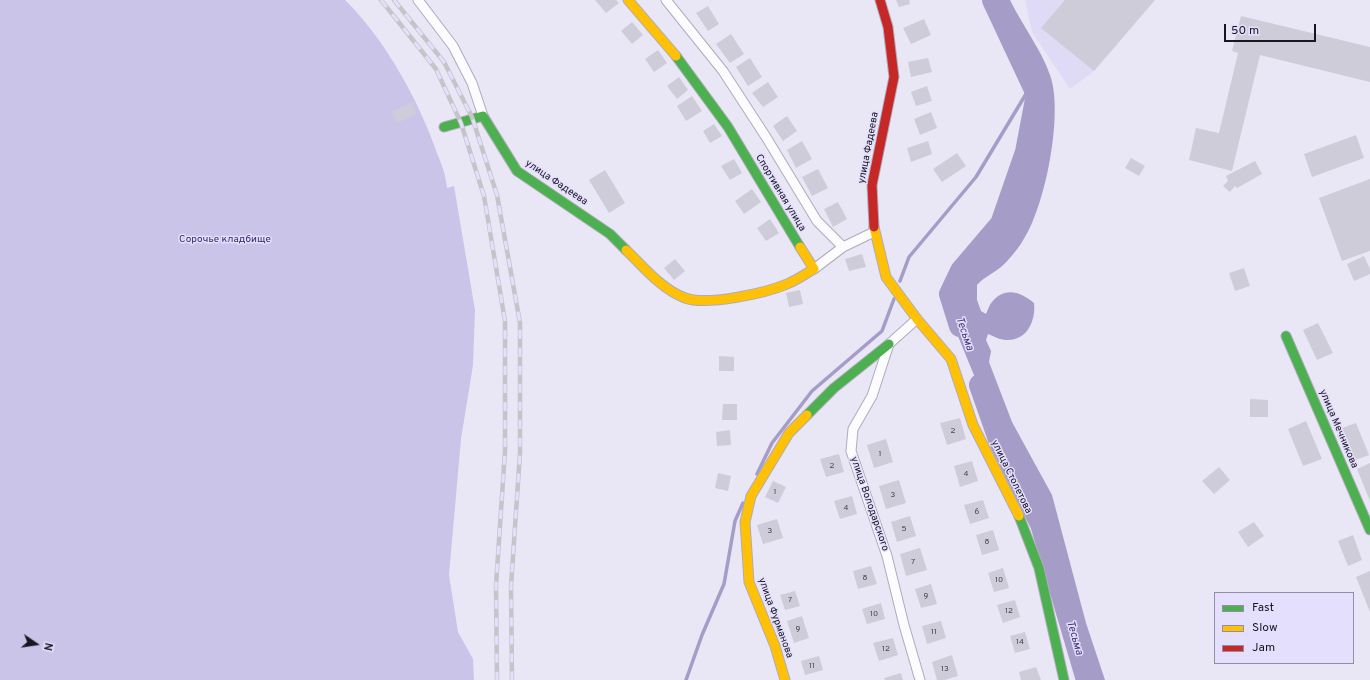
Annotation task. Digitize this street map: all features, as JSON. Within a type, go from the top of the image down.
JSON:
[{"type":"street","points":[[418,0],[453,46],[472,83],[484,116],[472,117],[462,123],[444,127]]},
{"type":"street","name":"Спортивная улица","points":[[628,0],[673,52],[728,127],[773,204],[814,269]]},
{"type":"street","name":"Спортивная улица","points":[[666,0],[723,71],[766,137],[817,221],[843,247]]},
{"type":"street","name":"улица Фадеева","points":[[880,0],[888,27],[894,77],[872,185],[874,232],[886,277],[917,319]]},
{"type":"street","name":"улица Фадеева","points":[[484,116],[517,171],[610,234],[661,284],[685,298],[701,301],[757,294],[788,284],[814,269]]},
{"type":"street","points":[[814,269],[843,247],[874,232]]},
{"type":"street","name":"улица Володарского","points":[[917,319],[890,344],[872,396],[853,429],[851,451],[887,556],[904,625],[920,680]]},
{"type":"street","name":"улица Столетова","points":[[917,319],[951,359],[973,425],[1014,503],[1039,568],[1064,680]]},
{"type":"street","name":"улица Мечникова","points":[[1286,336],[1370,530]]},
{"type":"street","name":"улица Фурманова","points":[[785,680],[775,646],[749,582],[745,522],[750,496],[789,433],[834,388],[890,344]]},
{"type":"shaded area","points":[[1025,0],[1155,0],[1094,71],[1070,89],[1032,32]]},
{"type":"green space","name":"Сорочье кладбище","points":[[0,0],[345,0],[374,33],[411,92],[421,113],[442,166],[447,188],[454,186],[475,310],[473,365],[461,439],[449,575],[458,632],[473,659],[474,680],[0,680]]},
{"type":"water","points":[[992,0],[1010,0],[1037,46],[1050,75],[1054,92],[1055,112],[1050,160],[1045,185],[1030,227],[1020,245],[1007,262],[977,285],[977,300],[981,311],[986,314],[989,306],[997,297],[1008,292],[1013,292],[1024,296],[1034,303],[1032,323],[1029,329],[1020,337],[1004,340],[988,334],[986,340],[991,351],[989,362],[1012,422],[1052,495],[1086,623],[1105,680],[1087,680],[1057,568],[1042,522],[987,407],[951,319],[950,301],[960,278],[988,253],[1007,227],[1033,152],[1035,117],[1031,69],[1017,43],[1000,19]]},
{"type":"building","points":[[595,0],[616,0],[619,3],[606,13]]},
{"type":"building","points":[[896,0],[909,0],[910,4],[899,7]]},
{"type":"building","points":[[1065,0],[1155,0],[1094,71],[1041,28]]},
{"type":"building","points":[[708,6],[719,24],[708,31],[696,13]]},
{"type":"building","points":[[1241,16],[1370,47],[1370,82],[1260,55],[1232,171],[1189,160],[1196,128],[1219,133],[1238,53],[1232,51]]},
{"type":"building","points":[[924,19],[931,35],[911,44],[903,28]]},
{"type":"building","points":[[632,22],[643,35],[632,44],[621,31]]},
{"type":"building","points":[[731,34],[744,54],[730,63],[716,44]]},
{"type":"building","points":[[658,50],[667,63],[654,72],[645,59]]},
{"type":"building","points":[[750,58],[762,77],[748,86],[736,67]]},
{"type":"building","points":[[928,58],[932,72],[911,77],[908,62]]},
{"type":"building","points":[[679,77],[688,90],[677,99],[667,86]]},
{"type":"building","points":[[768,82],[778,97],[763,107],[752,93]]},
{"type":"building","points":[[927,86],[932,101],[916,106],[911,92]]},
{"type":"building","points":[[692,96],[702,111],[686,121],[677,106]]},
{"type":"building","points":[[412,102],[417,114],[397,123],[391,112]]},
{"type":"building","points":[[931,112],[937,128],[920,135],[914,119]]},
{"type":"building","points":[[787,116],[797,131],[783,141],[773,126]]},
{"type":"building","points":[[714,124],[722,136],[710,143],[703,131]]},
{"type":"building","points":[[1356,135],[1364,158],[1312,177],[1304,154]]},
{"type":"building","points":[[802,141],[812,159],[796,168],[787,150]]},
{"type":"building","points":[[928,141],[932,154],[911,162],[907,148]]},
{"type":"building","points":[[957,153],[966,166],[942,182],[933,169]]},
{"type":"building","points":[[1131,158],[1145,166],[1139,176],[1125,168]]},
{"type":"building","points":[[734,159],[742,173],[730,180],[721,166]]},
{"type":"building","points":[[1255,161],[1262,174],[1237,188],[1235,186],[1230,192],[1223,186],[1228,181],[1226,176]]},
{"type":"building","points":[[818,169],[828,188],[812,196],[802,177]]},
{"type":"building","points":[[605,170],[625,203],[609,213],[589,180]]},
{"type":"building","points":[[1370,179],[1370,251],[1342,261],[1319,198]]},
{"type":"building","points":[[752,189],[761,202],[744,214],[735,201]]},
{"type":"building","points":[[838,202],[847,219],[833,227],[824,209]]},
{"type":"building","points":[[770,219],[779,233],[766,241],[757,228]]},
{"type":"building","points":[[862,254],[866,267],[849,271],[845,259]]},
{"type":"building","points":[[1364,256],[1370,269],[1370,274],[1354,281],[1347,264]]},
{"type":"building","points":[[675,259],[685,271],[674,280],[664,268]]},
{"type":"building","points":[[1244,268],[1250,286],[1235,291],[1229,273]]},
{"type":"building","points":[[800,290],[803,304],[789,307],[786,293]]},
{"type":"building","points":[[1318,323],[1333,353],[1317,360],[1303,330]]},
{"type":"building","points":[[719,356],[734,357],[734,371],[719,371]]},
{"type":"building","points":[[1250,399],[1268,400],[1268,417],[1250,417]]},
{"type":"building","points":[[723,404],[737,404],[737,420],[722,420]]},
{"type":"building","points":[[960,418],[966,439],[947,445],[940,423]]},
{"type":"building","points":[[1306,421],[1322,459],[1303,466],[1288,429]]},
{"type":"building","points":[[1356,423],[1369,455],[1355,460],[1342,428]]},
{"type":"building","points":[[730,430],[731,445],[717,446],[716,432]]},
{"type":"building","points":[[886,439],[893,462],[874,468],[867,445]]},
{"type":"building","points":[[839,454],[844,472],[826,477],[820,459]]},
{"type":"building","points":[[972,461],[978,481],[960,487],[954,466]]},
{"type":"building","points":[[1370,463],[1370,501],[1357,469]]},
{"type":"building","points":[[1219,467],[1230,480],[1214,494],[1202,481]]},
{"type":"building","points":[[718,473],[731,476],[728,491],[715,488]]},
{"type":"building","points":[[899,480],[906,503],[886,509],[879,486]]},
{"type":"building","points":[[773,481],[786,487],[778,503],[765,497]]},
{"type":"building","points":[[852,496],[857,514],[840,519],[834,501]]},
{"type":"building","points":[[983,500],[989,518],[970,524],[964,505]]},
{"type":"building","points":[[910,516],[916,536],[897,542],[891,522]]},
{"type":"building","points":[[777,519],[783,538],[763,544],[757,525]]},
{"type":"building","points":[[1254,522],[1264,536],[1248,547],[1238,532]]},
{"type":"building","points":[[993,530],[999,550],[982,555],[976,535]]},
{"type":"building","points":[[1353,535],[1362,560],[1348,566],[1338,541]]},
{"type":"building","points":[[920,548],[927,570],[906,576],[900,554]]},
{"type":"building","points":[[871,566],[877,584],[858,589],[853,571]]},
{"type":"building","points":[[1003,568],[1009,588],[994,592],[988,573]]},
{"type":"building","points":[[1370,571],[1370,612],[1356,577]]},
{"type":"building","points":[[931,584],[937,604],[921,608],[915,589]]},
{"type":"building","points":[[795,591],[800,606],[785,610],[780,595]]},
{"type":"building","points":[[1015,600],[1020,617],[1003,623],[997,605]]},
{"type":"building","points":[[881,603],[885,619],[867,624],[862,609]]},
{"type":"building","points":[[802,616],[809,638],[794,643],[787,621]]},
{"type":"building","points":[[941,621],[946,638],[927,644],[922,626]]},
{"type":"building","points":[[1025,632],[1030,649],[1015,653],[1010,636]]},
{"type":"building","points":[[893,638],[898,655],[879,661],[873,643]]},
{"type":"building","points":[[952,655],[958,676],[945,680],[937,680],[932,662]]},
{"type":"building","points":[[819,656],[823,670],[805,675],[801,661]]},
{"type":"building","points":[[1036,667],[1041,680],[1021,680],[1019,672]]},
{"type":"building","points":[[901,673],[903,680],[885,680],[884,678]]},
{"type":"waterway","name":"Тесьма","points":[[960,326],[950,294],[961,271],[1001,224],[1026,152],[1037,94],[993,0]]},
{"type":"waterway","points":[[900,281],[909,257],[976,177],[1032,84]]},
{"type":"waterway","points":[[757,474],[772,443],[812,391],[882,331],[894,299]]},
{"type":"waterway","name":"Тесьма","points":[[980,385],[1000,442],[1041,524],[1087,680]]},
{"type":"waterway","points":[[686,680],[702,635],[724,584],[735,521],[743,503]]},
{"type":"railway","points":[[381,0],[436,69],[461,123],[484,196],[505,321],[505,451],[496,585],[497,680]]},
{"type":"railway","points":[[394,0],[444,62],[472,117],[497,195],[520,323],[520,453],[511,586],[512,680]]},
{"type":"traffic: fast","points":[[676,56],[728,127],[800,247]]},
{"type":"traffic: fast","points":[[444,127],[483,116],[517,171],[610,234],[626,250]]},
{"type":"traffic: fast","points":[[1286,336],[1370,530]]},
{"type":"traffic: fast","points":[[807,415],[834,388],[889,344]]},
{"type":"traffic: fast","points":[[1019,516],[1039,568],[1064,680]]},
{"type":"traffic: slow","points":[[628,0],[676,56]]},
{"type":"traffic: slow","points":[[874,227],[886,277],[917,319],[951,359],[973,425],[1019,516]]},
{"type":"traffic: slow","points":[[626,250],[653,277],[676,294],[695,300],[707,300],[736,297],[765,291],[777,288],[798,279],[814,269],[800,247]]},
{"type":"traffic: slow","points":[[785,680],[775,646],[749,582],[745,522],[751,496],[789,433],[807,415]]},
{"type":"traffic: jam","points":[[874,227],[872,185],[894,77],[888,27],[880,0]]}]
